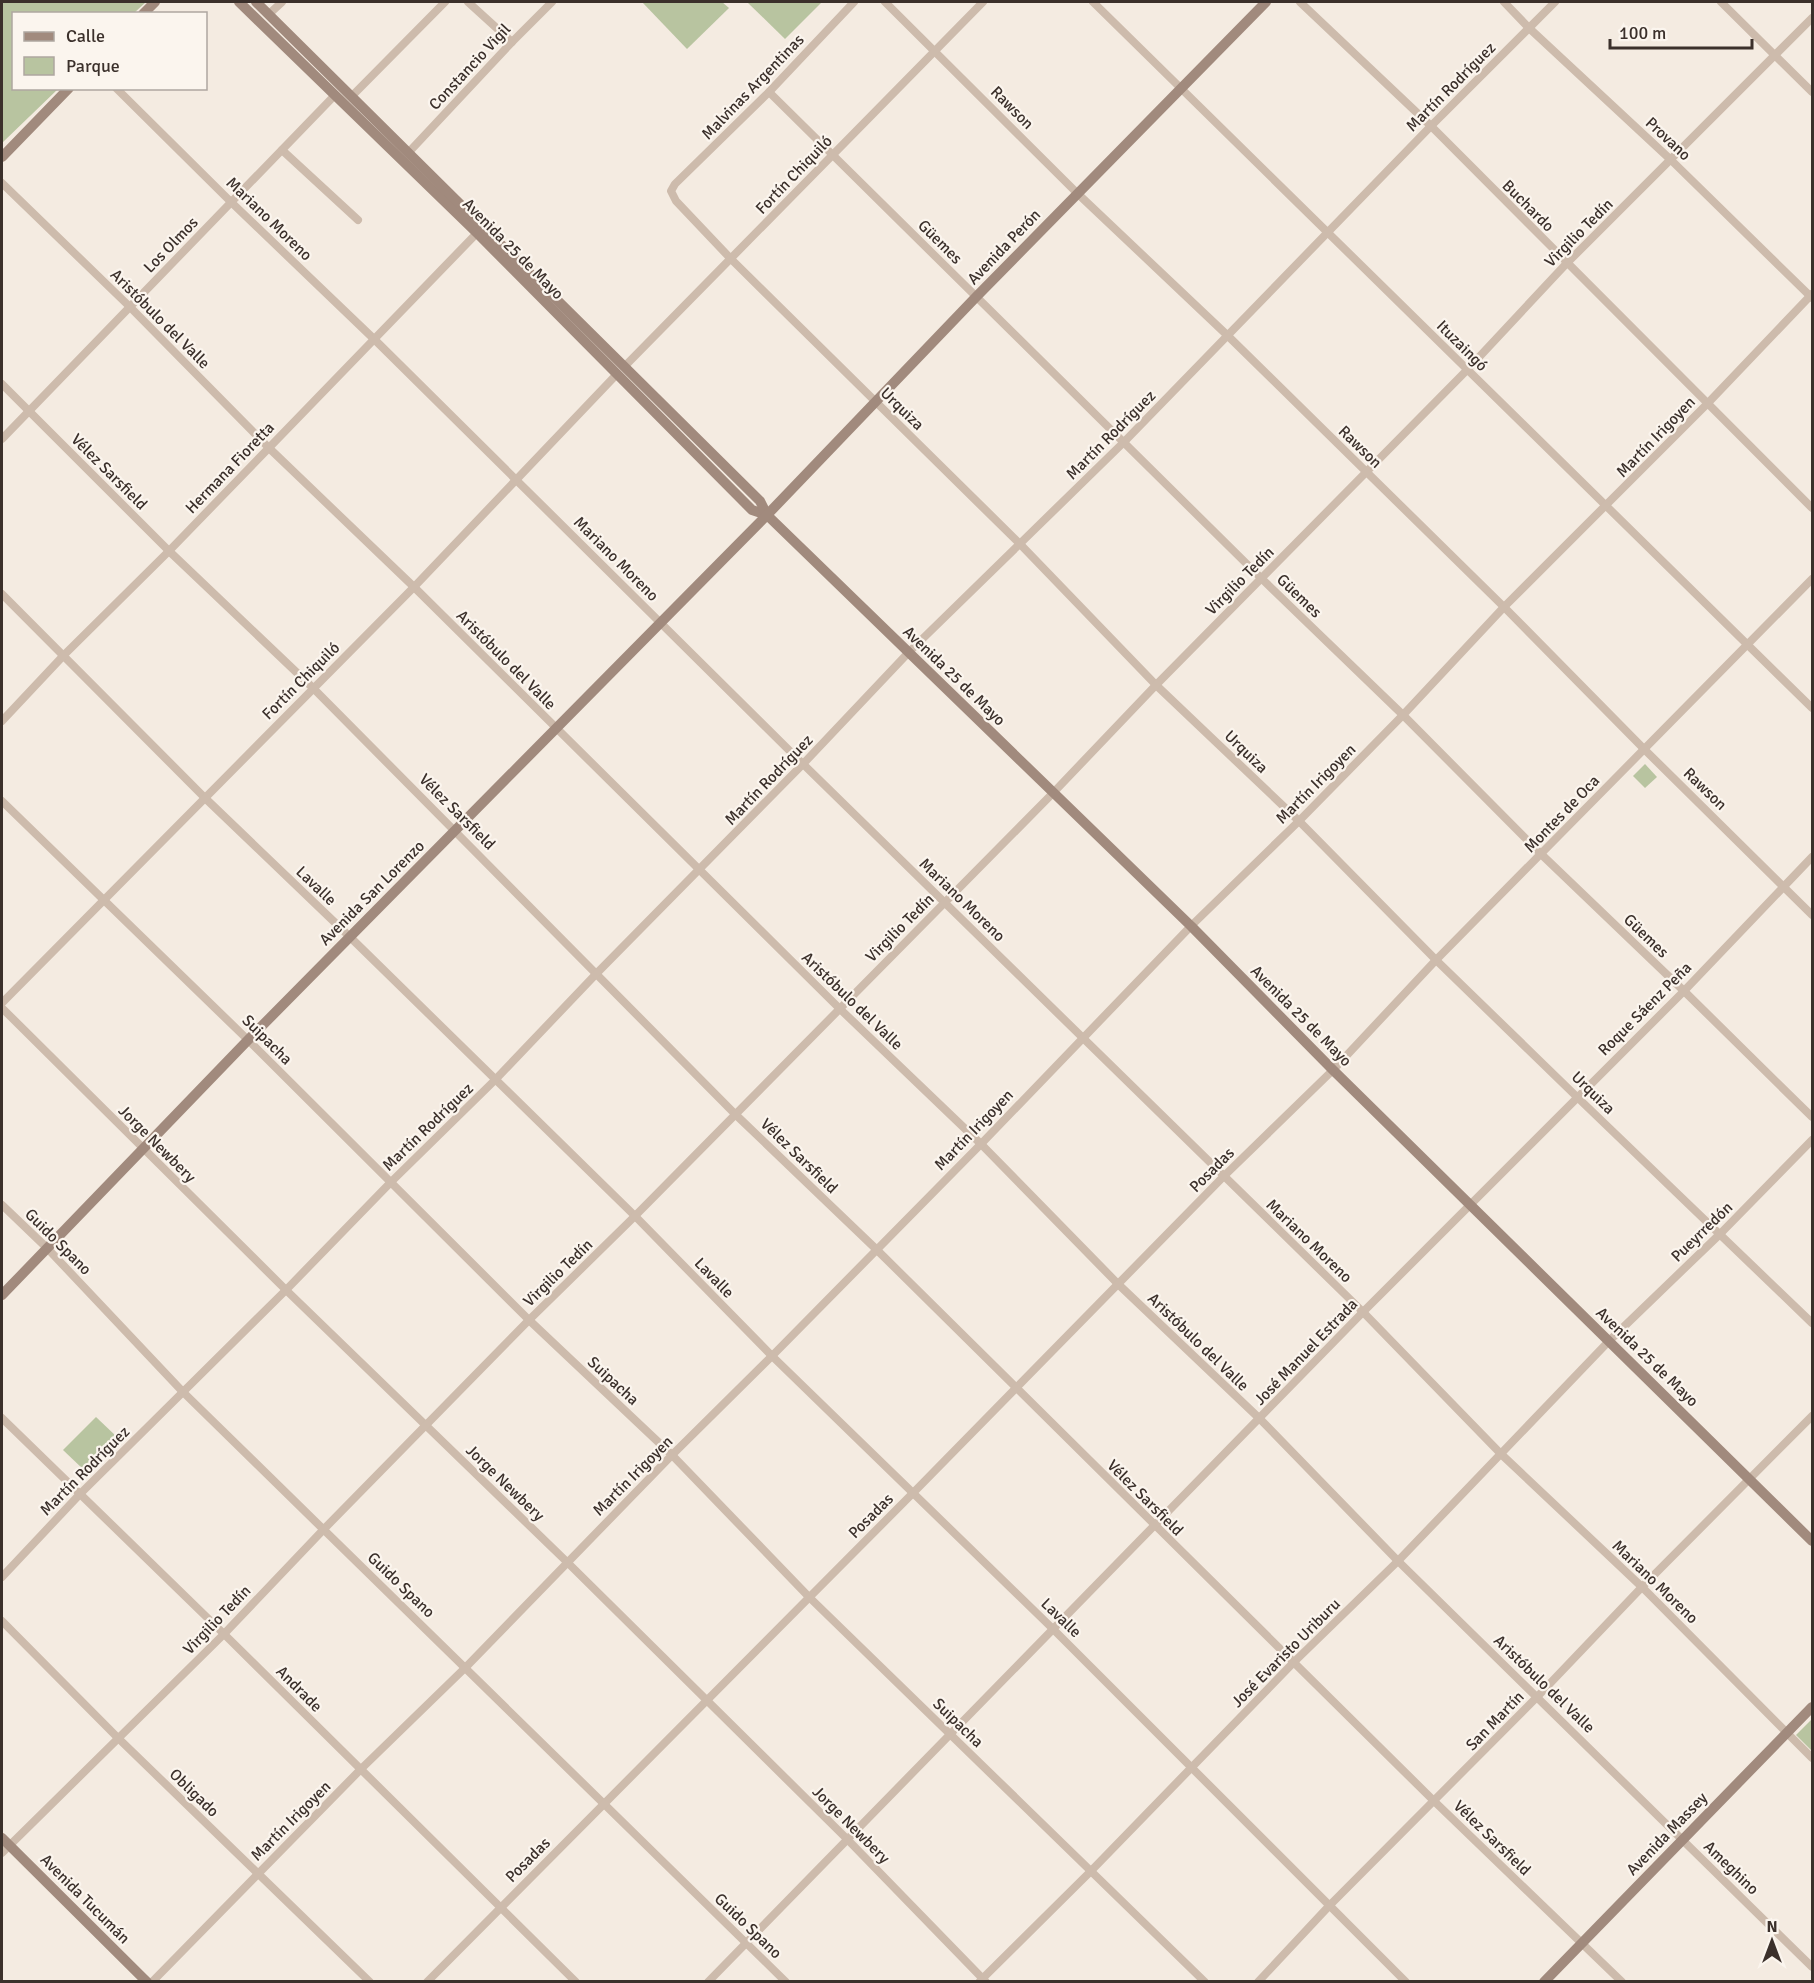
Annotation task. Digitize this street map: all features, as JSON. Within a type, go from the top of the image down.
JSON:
[{"type":"main road","name":"Avenida 25 de Mayo","points":[[239,2],[344,105],[481,230]]},
{"type":"main road","name":"Avenida 25 de Mayo","points":[[256,2],[409,152],[481,230],[621,371],[752,510],[766,515],[1191,926],[1333,1070],[1812,1540]]},
{"type":"main road","name":"Avenida Perón","points":[[766,515],[1077,193],[1266,2]]},
{"type":"main road","points":[[335,95],[343,87]]},
{"type":"main road","points":[[2,156],[67,90]]},
{"type":"main road","points":[[344,105],[352,96]]},
{"type":"main road","name":"Avenida San Lorenzo","points":[[2,1295],[248,1040],[766,515]]},
{"type":"main road","name":"Avenida Massey","points":[[1544,1982],[1812,1707]]},
{"type":"main road","name":"Avenida Tucumán","points":[[4,1846],[147,1982]]},
{"type":"street","points":[[269,14],[282,2]]},
{"type":"street","points":[[352,96],[445,2]]},
{"type":"street","points":[[468,2],[512,42]]},
{"type":"street","name":"Constancio Vigil","points":[[409,152],[552,2]]},
{"type":"street","name":"Malvinas Argentinas","points":[[671,191],[675,184],[769,92],[854,2]]},
{"type":"street","name":"Rawson","points":[[885,2],[1077,193],[1367,472],[1812,915]]},
{"type":"street","name":"Fortín Chiquiló","points":[[2,1003],[414,587],[621,371],[983,2]]},
{"type":"street","name":"Ituzaingó","points":[[1093,2],[1329,231],[1467,370],[1812,708]]},
{"type":"street","name":"Buchardo","points":[[1300,2],[1431,126],[1566,264],[1812,508]]},
{"type":"street","name":"Provano","points":[[1504,2],[1812,296]]},
{"type":"street","name":"Martín Rodríguez","points":[[2,1577],[80,1494],[286,1290],[390,1182],[495,1080],[909,652],[1124,442],[1431,126],[1555,2]]},
{"type":"street","points":[[1721,2],[1812,92]]},
{"type":"street","name":"Virgilio Tedín","points":[[4,1846],[224,1634],[529,1320],[635,1216],[1053,793],[1156,685],[1467,370],[1566,264],[1812,18]]},
{"type":"street","name":"Mariano Moreno","points":[[118,90],[1363,1312],[1501,1454],[1642,1587],[1812,1758]]},
{"type":"street","name":"Güemes","points":[[769,92],[1402,715],[1540,854],[1812,1117]]},
{"type":"street","name":"Los Olmos","points":[[2,439],[335,95]]},
{"type":"street","points":[[282,150],[358,220]]},
{"type":"street","name":"Aristóbulo del Valle","points":[[2,183],[130,307],[268,448],[414,587],[839,1008],[981,1144],[1118,1284],[1260,1419],[1398,1561],[1538,1696],[1682,1840]]},
{"type":"street","name":"Urquiza","points":[[671,191],[676,201],[731,259],[1020,544],[1156,685],[1299,821],[1436,960],[1812,1323]]},
{"type":"street","name":"Hermana Fioretta","points":[[2,721],[481,230]]},
{"type":"street","name":"Martín Irigoyen","points":[[152,1982],[981,1144],[1082,1037],[1299,821],[1504,607],[1606,507],[1812,296]]},
{"type":"street","name":"Vélez Sarsfield","points":[[2,384],[169,552],[313,688],[456,830],[735,1114],[876,1249],[1435,1802],[1623,1982]]},
{"type":"street","name":"Montes de Oca","points":[[1333,1070],[1436,960],[1812,579]]},
{"type":"street","name":"Lavalle","points":[[2,594],[205,798],[635,1216],[772,1356],[1052,1628],[1406,1982]]},
{"type":"street","name":"Suipacha","points":[[2,801],[248,1040],[529,1320],[672,1455],[809,1597],[1205,1982]]},
{"type":"street","name":"Roque Sáenz Peña","points":[[1469,1204],[1684,991],[1812,857]]},
{"type":"street","name":"Jorge Newbery","points":[[2,1008],[143,1150],[567,1562],[847,1839],[983,1981]]},
{"type":"street","name":"Posadas","points":[[427,1982],[1223,1177],[1333,1070]]},
{"type":"street","name":"Pueyrredón","points":[[1609,1341],[1720,1234],[1812,1140]]},
{"type":"street","name":"Guido Spano","points":[[2,1204],[47,1248],[183,1392],[786,1982]]},
{"type":"street","name":"José Manuel Estrada","points":[[708,1982],[1469,1204]]},
{"type":"street","name":"José Evaristo Uriburu","points":[[983,1981],[1294,1662],[1398,1561],[1609,1341]]},
{"type":"street","name":"San Martín","points":[[1258,1982],[1329,1906],[1435,1802],[1642,1587],[1812,1416]]},
{"type":"street","name":"Andrade","points":[[2,1418],[576,1982]]},
{"type":"street","name":"Obligado","points":[[2,1622],[118,1738],[370,1982]]},
{"type":"street","name":"Ameghino","points":[[1682,1840],[1812,1967]]},
{"type":"green space","points":[[2,2],[146,2],[135,12],[12,12],[12,90],[57,90],[2,143]]},
{"type":"green space","points":[[642,2],[722,2],[729,8],[687,49]]},
{"type":"green space","points":[[747,2],[822,2],[785,39]]},
{"type":"green space","points":[[1645,764],[1657,777],[1645,788],[1633,776]]},
{"type":"green space","points":[[96,1417],[117,1437],[84,1470],[63,1450]]},
{"type":"green space","points":[[1812,1719],[1812,1751],[1796,1735]]}]
